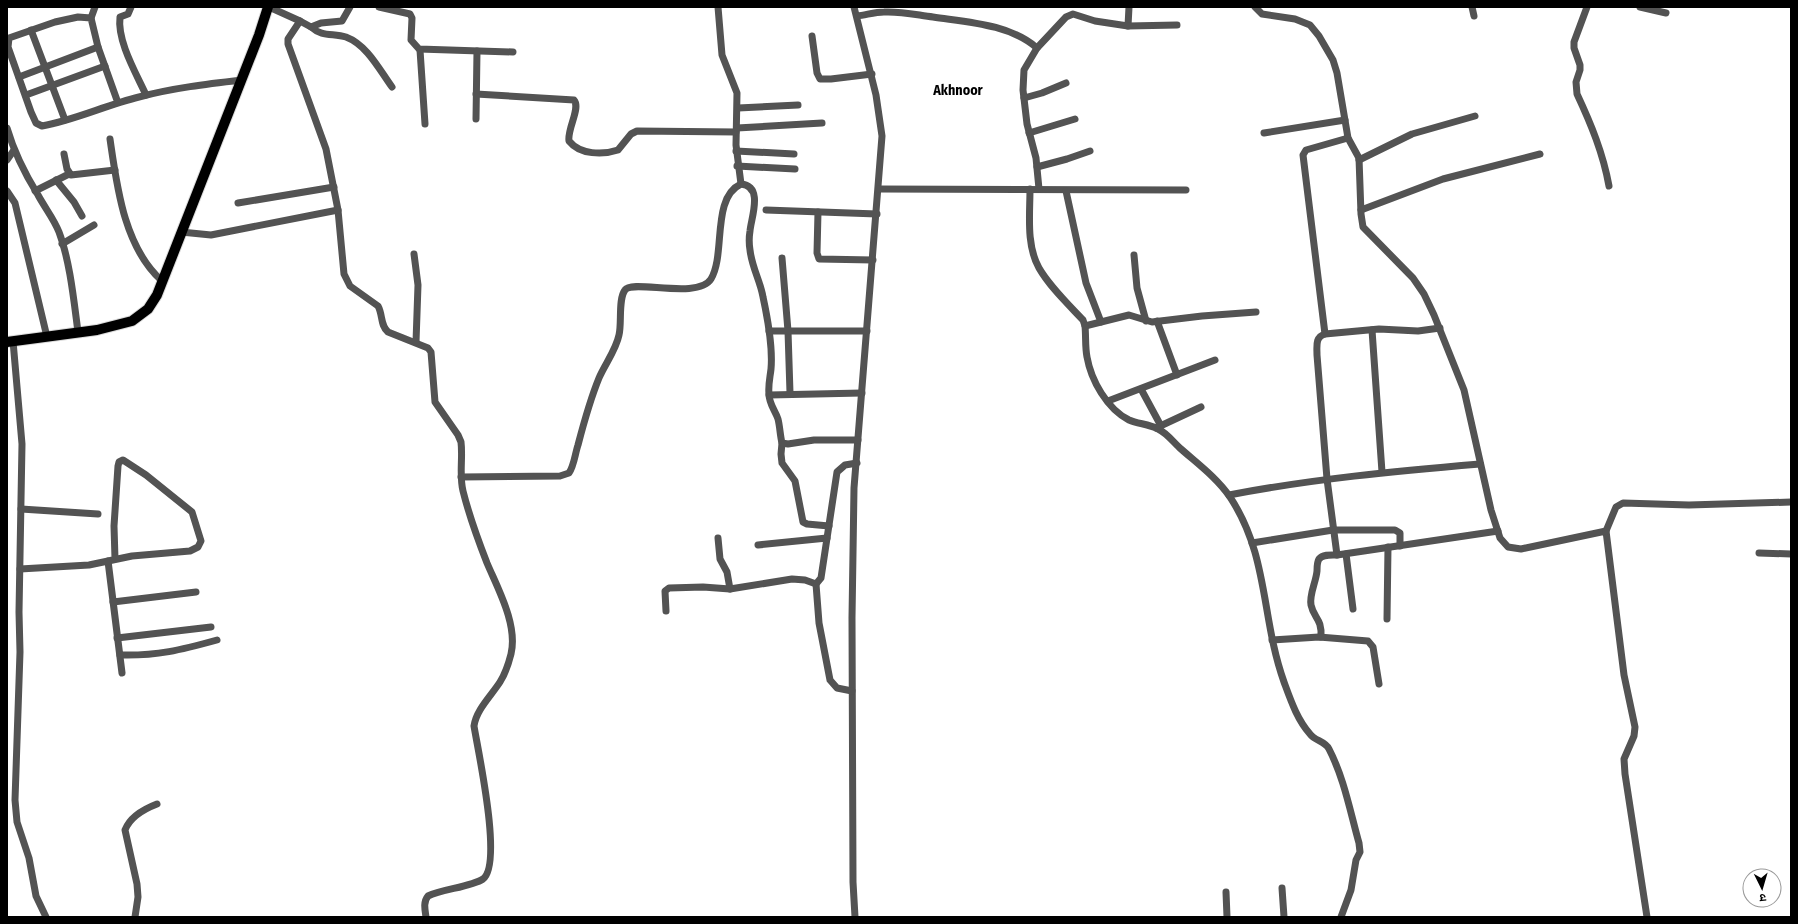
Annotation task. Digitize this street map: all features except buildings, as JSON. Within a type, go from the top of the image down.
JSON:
[{"type":"main road","points":[[10,342],[97,330],[132,321],[148,309],[157,295],[242,80],[269,7]]},
{"type":"street","points":[[95,7],[91,18],[98,47],[118,103]]},
{"type":"street","points":[[131,7],[131,12],[120,17],[120,31],[146,95]]},
{"type":"street","points":[[269,7],[300,21],[323,35],[346,38],[358,44],[364,48],[392,87]]},
{"type":"street","points":[[311,28],[321,24],[342,21],[350,7]]},
{"type":"street","points":[[379,7],[410,14],[412,18],[411,40],[420,50],[513,52]]},
{"type":"street","points":[[718,7],[722,55],[736,87],[738,108],[736,150],[741,184]]},
{"type":"street","points":[[854,7],[872,74],[882,136],[879,190],[854,488],[852,691],[853,882],[855,917]]},
{"type":"street","points":[[1128,26],[1129,7]]},
{"type":"street","points":[[1255,7],[1262,14],[1304,22],[1310,25],[1319,36],[1333,60],[1337,73],[1348,138],[1357,153],[1359,160],[1362,224],[1365,231],[1418,285],[1424,294],[1440,328],[1464,390],[1480,464],[1498,531],[1504,544],[1514,549],[1521,549],[1606,531]]},
{"type":"street","points":[[1472,7],[1474,16]]},
{"type":"street","points":[[1587,7],[1574,42],[1574,48],[1580,70],[1576,87],[1577,94],[1605,162],[1610,186]]},
{"type":"street","points":[[1640,7],[1666,13]]},
{"type":"street","points":[[857,16],[885,12],[963,20],[999,29],[1034,46]]},
{"type":"street","points":[[1039,190],[1037,167],[1029,133],[1024,98],[1024,70],[1034,46],[1068,16],[1077,15],[1095,21],[1128,26],[1177,24]]},
{"type":"street","points":[[91,18],[78,17],[31,30],[9,38],[7,42],[8,47],[36,123],[45,126],[146,95],[180,88],[242,80]]},
{"type":"street","points":[[300,21],[289,36],[288,44],[326,149],[338,210],[341,262],[344,274],[350,286],[378,306],[384,328],[388,332],[416,342],[428,348],[431,352],[435,402],[458,435],[461,442],[461,477],[463,490],[487,562],[505,605],[512,640],[511,654],[501,680],[479,712],[474,726],[484,782],[490,830],[490,869],[482,879],[428,896],[425,907],[426,917]]},
{"type":"street","points":[[31,30],[65,120]]},
{"type":"street","points":[[812,36],[817,73],[820,78],[831,80],[872,74]]},
{"type":"street","points":[[19,77],[98,47]]},
{"type":"street","points":[[420,50],[424,124]]},
{"type":"street","points":[[476,119],[477,51]]},
{"type":"street","points":[[26,96],[105,66]]},
{"type":"street","points":[[1024,98],[1066,83]]},
{"type":"street","points":[[476,94],[574,100],[576,107],[571,125],[570,141],[578,148],[593,152],[612,152],[618,150],[631,134],[637,131],[737,130],[822,123]]},
{"type":"street","points":[[738,108],[798,104]]},
{"type":"street","points":[[1359,160],[1412,134],[1475,116]]},
{"type":"street","points":[[1029,133],[1075,119]]},
{"type":"street","points":[[1264,133],[1345,120]]},
{"type":"street","points":[[7,128],[14,150],[35,191],[52,217],[62,244],[78,332]]},
{"type":"street","points":[[1325,334],[1303,155],[1306,150],[1348,138]]},
{"type":"street","points":[[110,139],[114,170],[128,228],[152,272],[162,281]]},
{"type":"street","points":[[7,160],[14,150]]},
{"type":"street","points":[[736,150],[794,154]]},
{"type":"street","points":[[1037,167],[1067,160],[1090,151]]},
{"type":"street","points":[[64,154],[69,174]]},
{"type":"street","points":[[1361,210],[1443,179],[1540,154]]},
{"type":"street","points":[[738,166],[795,169]]},
{"type":"street","points":[[35,191],[69,174],[75,175],[114,170]]},
{"type":"street","points":[[56,180],[74,202],[82,216]]},
{"type":"street","points":[[741,184],[749,187],[754,199],[754,214],[749,237],[750,251],[755,274],[763,296],[769,331],[771,370],[768,381],[769,395],[770,404],[778,420],[782,443],[782,464],[795,481],[803,522],[807,524],[829,526]]},
{"type":"street","points":[[461,477],[560,476],[569,474],[593,393],[619,334],[622,298],[625,289],[628,287],[637,286],[675,290],[700,286],[708,282],[712,276],[716,263],[720,228],[727,197],[732,190],[741,184]]},
{"type":"street","points":[[238,203],[334,187]]},
{"type":"street","points":[[1027,189],[1031,244],[1036,262],[1043,274],[1082,320],[1085,326],[1086,356],[1088,363],[1099,388],[1108,401],[1116,410],[1129,420],[1159,427],[1201,407]]},
{"type":"street","points":[[879,190],[1186,190]]},
{"type":"street","points":[[7,191],[15,203],[47,337]]},
{"type":"street","points":[[1066,191],[1086,282],[1101,322]]},
{"type":"street","points":[[182,232],[211,235],[338,210]]},
{"type":"street","points":[[766,210],[877,214]]},
{"type":"street","points":[[818,212],[817,253],[819,259],[873,260]]},
{"type":"street","points":[[62,244],[94,225]]},
{"type":"street","points":[[414,254],[418,285],[416,342]]},
{"type":"street","points":[[1134,255],[1137,288],[1146,321]]},
{"type":"street","points":[[782,258],[788,331],[790,393]]},
{"type":"street","points":[[1085,326],[1129,315],[1146,321],[1157,321],[1256,312]]},
{"type":"street","points":[[1157,321],[1177,375]]},
{"type":"street","points":[[1337,555],[1327,479],[1317,355],[1318,339],[1321,335],[1325,334],[1372,330],[1418,331],[1440,328]]},
{"type":"street","points":[[1372,330],[1382,472]]},
{"type":"street","points":[[769,331],[867,331]]},
{"type":"street","points":[[10,342],[22,444],[20,652],[15,800],[17,822],[29,858],[36,896],[46,917]]},
{"type":"street","points":[[1108,401],[1215,360]]},
{"type":"street","points":[[1141,389],[1159,427],[1200,465],[1229,495],[1247,527],[1262,578],[1272,640],[1283,681],[1296,714],[1310,735],[1324,743],[1329,748],[1342,781],[1359,843],[1360,852],[1356,860],[1351,890],[1341,917]]},
{"type":"street","points":[[769,395],[790,393],[862,393]]},
{"type":"street","points":[[782,443],[788,444],[814,440],[858,440]]},
{"type":"street","points":[[20,569],[71,567],[112,560],[132,556],[190,551],[198,547],[201,541],[192,512],[146,475],[123,460],[119,462],[112,560],[113,602],[122,673]]},
{"type":"street","points":[[852,691],[837,688],[830,680],[819,623],[816,584],[821,578],[837,472],[845,465],[857,463]]},
{"type":"street","points":[[1229,495],[1266,488],[1382,472],[1480,464]]},
{"type":"street","points":[[1647,917],[1625,774],[1624,759],[1634,736],[1634,727],[1624,675],[1606,531],[1616,507],[1623,503],[1689,505],[1791,502]]},
{"type":"street","points":[[21,509],[98,514]]},
{"type":"street","points":[[1252,543],[1333,530],[1395,530],[1400,533],[1400,546]]},
{"type":"street","points":[[1321,637],[1320,624],[1311,602],[1316,582],[1318,562],[1321,557],[1498,531]]},
{"type":"street","points":[[718,538],[720,559],[727,572],[730,589]]},
{"type":"street","points":[[758,545],[827,538]]},
{"type":"street","points":[[1387,619],[1388,547]]},
{"type":"street","points":[[1759,553],[1791,554]]},
{"type":"street","points":[[1346,554],[1353,609]]},
{"type":"street","points":[[666,611],[665,593],[667,589],[703,587],[730,589],[792,579],[805,580],[816,584]]},
{"type":"street","points":[[113,602],[196,592]]},
{"type":"street","points":[[118,638],[211,627]]},
{"type":"street","points":[[1272,640],[1321,637],[1363,640],[1370,642],[1373,647],[1379,684]]},
{"type":"street","points":[[120,655],[174,652],[217,640]]},
{"type":"street","points":[[135,917],[138,897],[137,884],[125,830],[127,826],[145,809],[157,804]]},
{"type":"street","points":[[1282,888],[1284,917]]},
{"type":"street","points":[[1226,892],[1227,917]]},
{"type":"street","points":[[38,917],[41,908]]},
{"type":"district","name":"Akhnoor","points":[[958,90]]}]
